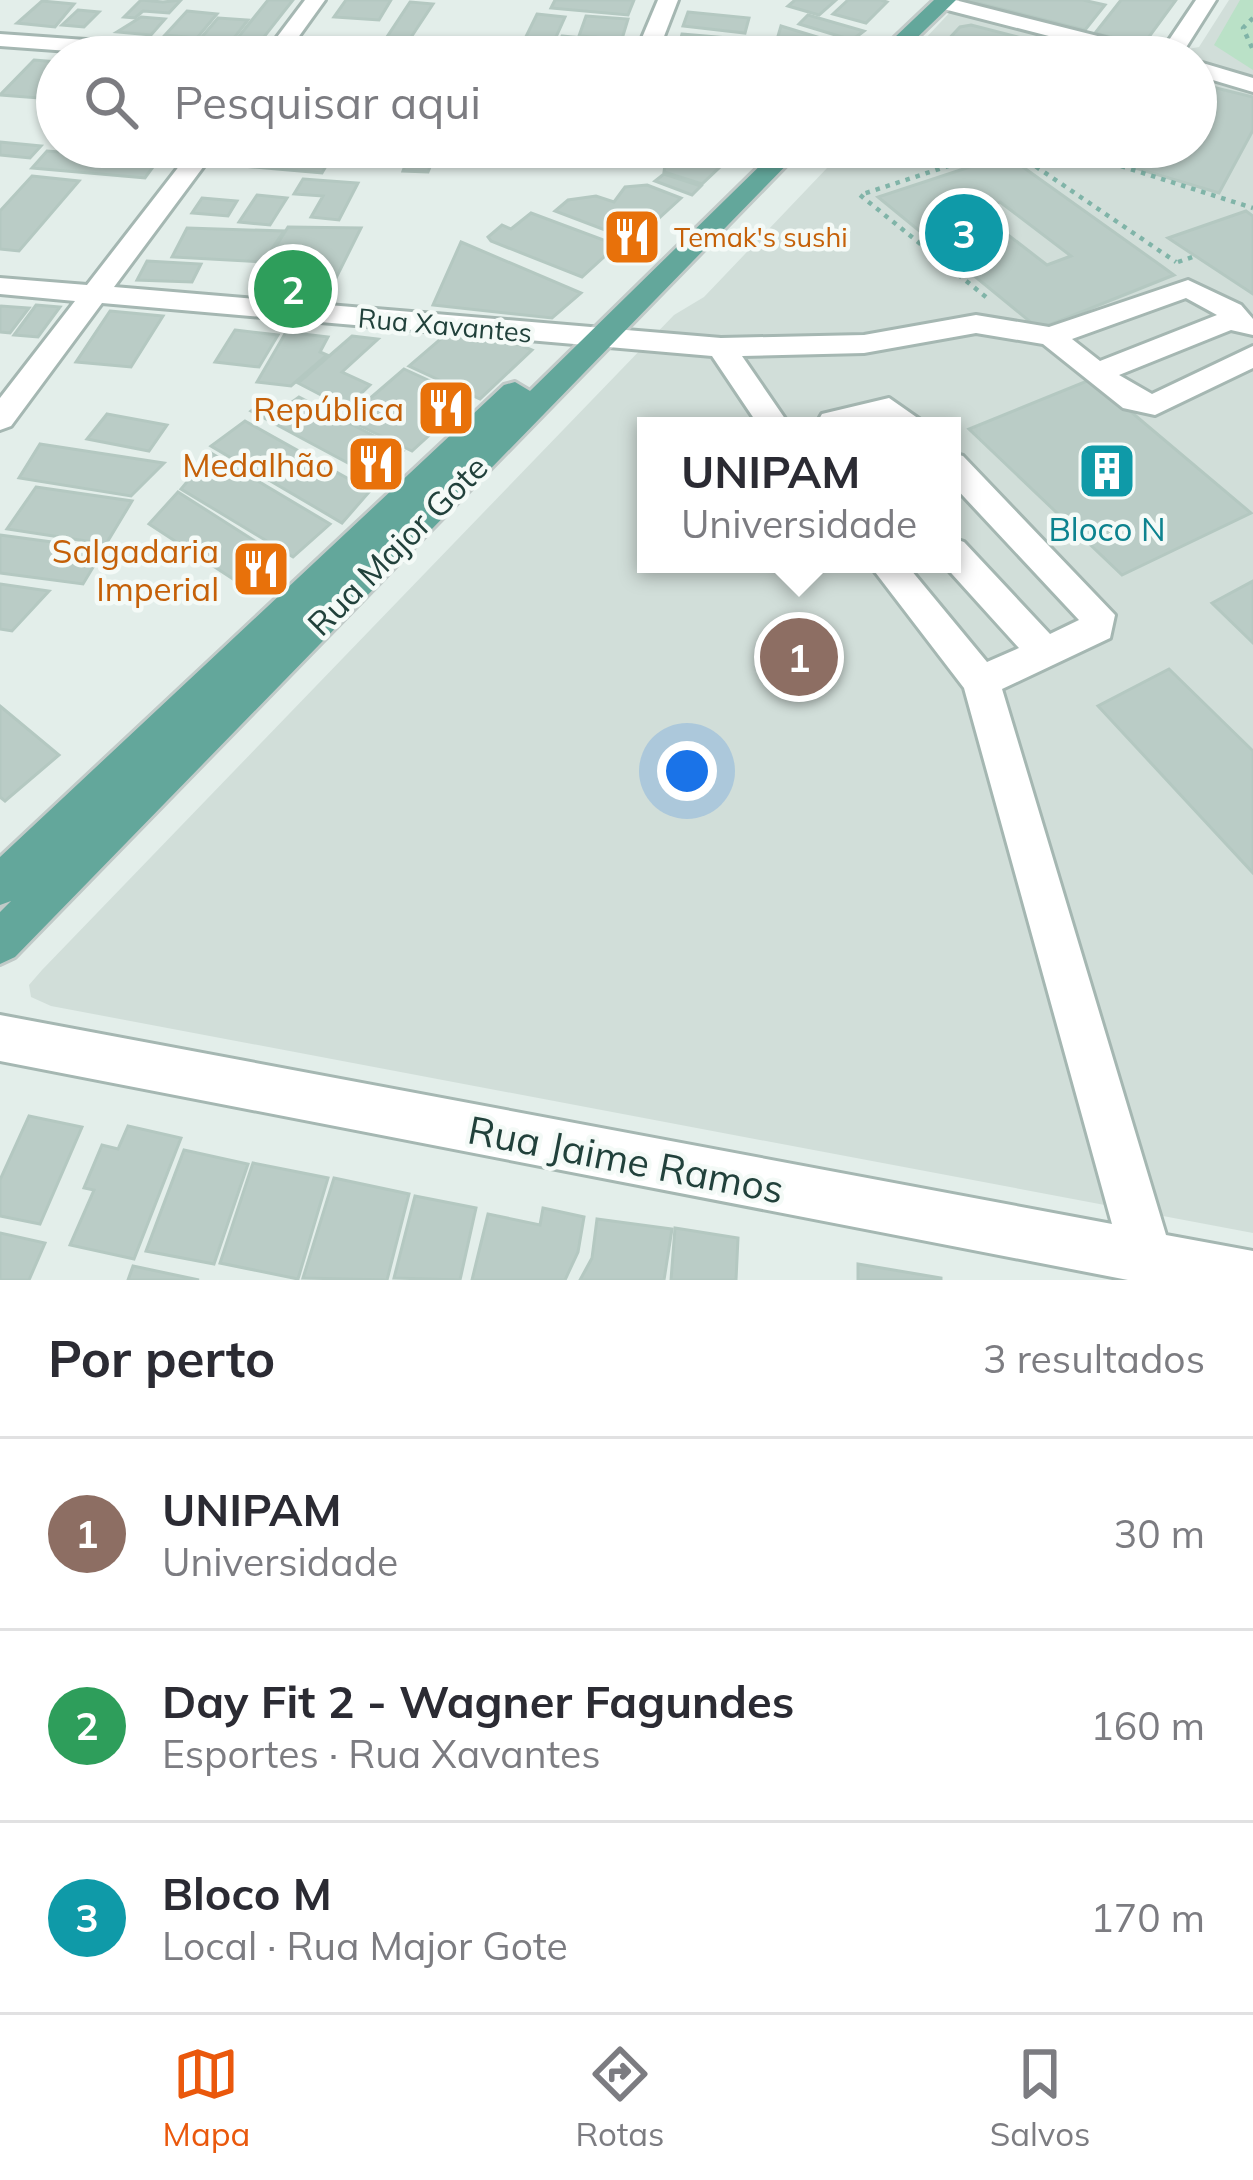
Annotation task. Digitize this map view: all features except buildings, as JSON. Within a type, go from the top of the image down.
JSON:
[{"type":"main road","points":[[879,36],[915,0]]},
{"type":"main road","points":[[907,36],[944,1]]},
{"type":"main road","name":"Rua Major Gote","points":[[0,942],[747,168]]},
{"type":"main road","name":"Rua Major Gote","points":[[0,885],[770,168]]},
{"type":"street","points":[[288,36],[315,0]]},
{"type":"street","points":[[651,36],[668,0]]},
{"type":"street","points":[[1183,36],[1206,0]]},
{"type":"street","points":[[944,1],[1076,36]]},
{"type":"street","points":[[0,40],[36,43]]},
{"type":"street","points":[[1217,74],[1253,85]]},
{"type":"street","points":[[0,419],[191,168]]},
{"type":"street","name":"Rua Xavantes","points":[[0,286],[722,347],[864,344],[976,324],[1051,336]]},
{"type":"street","points":[[1051,336],[1182,289],[1200,291],[1231,310],[1243,326],[1096,373]]},
{"type":"street","points":[[1051,336],[1134,401],[1154,405],[1253,356]]},
{"type":"street","points":[[722,347],[769,417]]},
{"type":"street","points":[[856,417],[889,408],[902,417]]},
{"type":"street","points":[[961,473],[1096,615],[1097,628],[981,682]]},
{"type":"street","points":[[961,561],[1046,652]]},
{"type":"street","points":[[893,573],[981,682],[1151,1270]]},
{"type":"street","name":"Rua Jaime Ramos","points":[[0,1038],[1151,1270],[1253,1277]]},
{"type":"path","points":[[1253,19],[1243,28],[1253,50]]},
{"type":"path","points":[[954,168],[860,195],[988,299]]},
{"type":"path","points":[[1034,168],[1176,262]]},
{"type":"path","points":[[1127,168],[1253,208]]},
{"type":"shaded area","points":[[1229,0],[1253,0],[1253,1233],[51,1006],[31,997],[29,985],[42,970],[674,315],[704,297],[827,168],[1217,168],[1217,36],[1206,36]]},
{"type":"shaded area","points":[[953,9],[1056,36],[928,36]]},
{"type":"green space","points":[[1240,0],[1253,0],[1253,70],[1217,47]]},
{"type":"place","name":"Bloco M","points":[[964,233]]},
{"type":"place","name":"Temak's sushi","points":[[632,237]]},
{"type":"place","name":"Day Fit 2 - Wagner Fagundes","points":[[293,289]]},
{"type":"place","name":"República","points":[[446,408]]},
{"type":"place","name":"Medalhão","points":[[376,464]]},
{"type":"place","name":"Bloco N","points":[[1107,471]]},
{"type":"place","name":"Salgadaria Imperial","points":[[261,569]]},
{"type":"place","name":"UNIPAM","points":[[799,657]]}]
